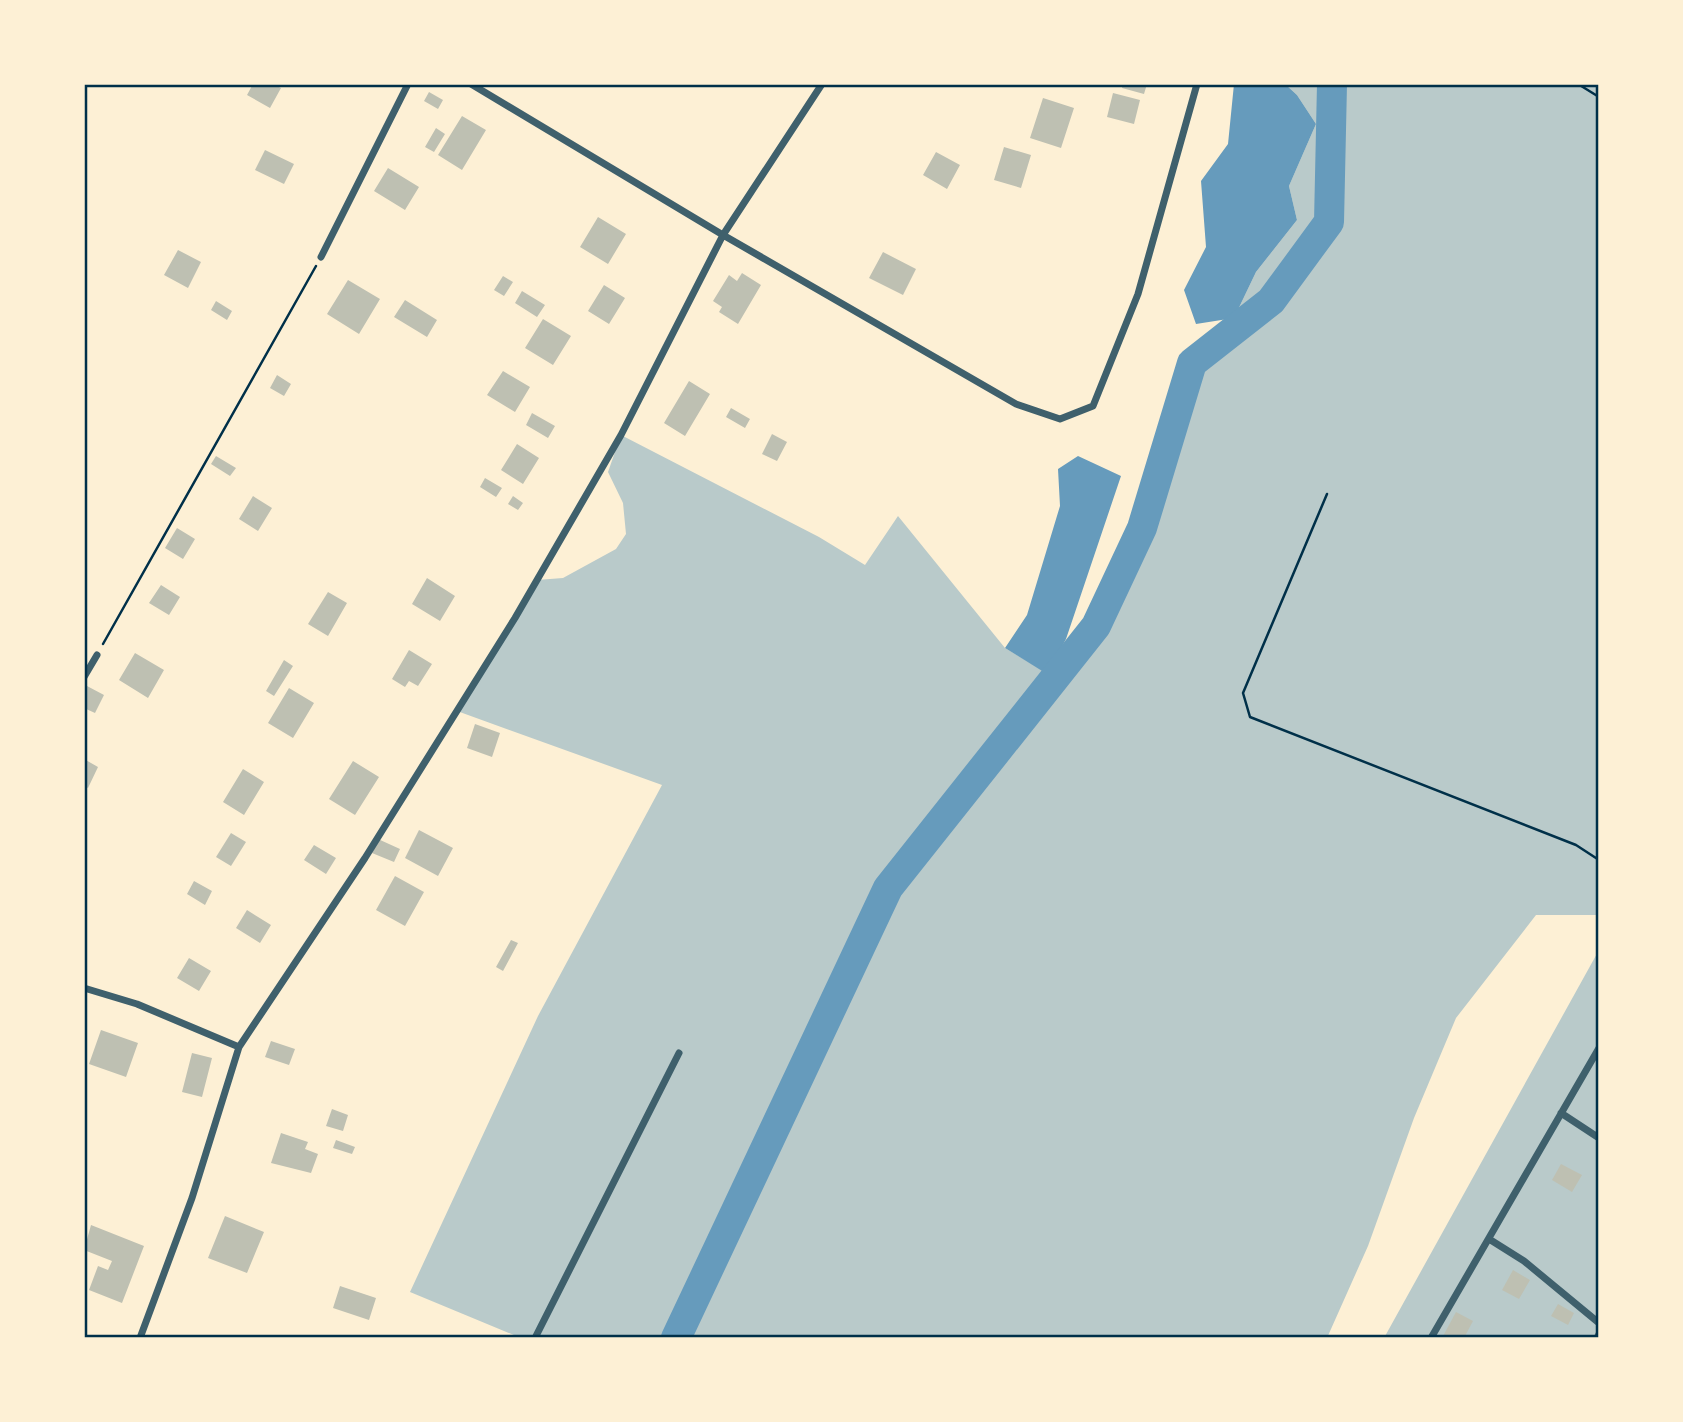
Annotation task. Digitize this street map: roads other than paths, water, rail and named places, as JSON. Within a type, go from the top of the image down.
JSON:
[{"type":"street","points":[[321,257],[408,84]]},
{"type":"street","points":[[471,84],[723,235],[1016,404],[1060,419],[1093,406],[1138,294],[1197,84]]},
{"type":"street","points":[[140,1338],[192,1198],[239,1047],[365,858],[515,618],[621,435],[723,235],[822,84]]},
{"type":"street","points":[[84,677],[97,655]]},
{"type":"street","points":[[84,988],[137,1004],[239,1047]]},
{"type":"street","points":[[1430,1338],[1599,1048]]},
{"type":"street","points":[[536,1338],[679,1053]]},
{"type":"street","points":[[1561,1113],[1599,1138]]},
{"type":"street","points":[[1489,1239],[1524,1261],[1599,1323]]},
{"type":"water","points":[[1234,84],[1285,84],[1297,95],[1316,124],[1289,186],[1297,220],[1256,272],[1234,318],[1196,324],[1184,290],[1206,247],[1201,181],[1228,144]]},
{"type":"water","points":[[1078,456],[1121,476],[1066,639],[1047,674],[1005,648],[1027,615],[1060,506],[1058,469]]},
{"type":"waterway","points":[[676,1338],[888,888],[1096,626],[1142,528],[1192,363],[1271,301],[1329,222],[1332,84]]}]
